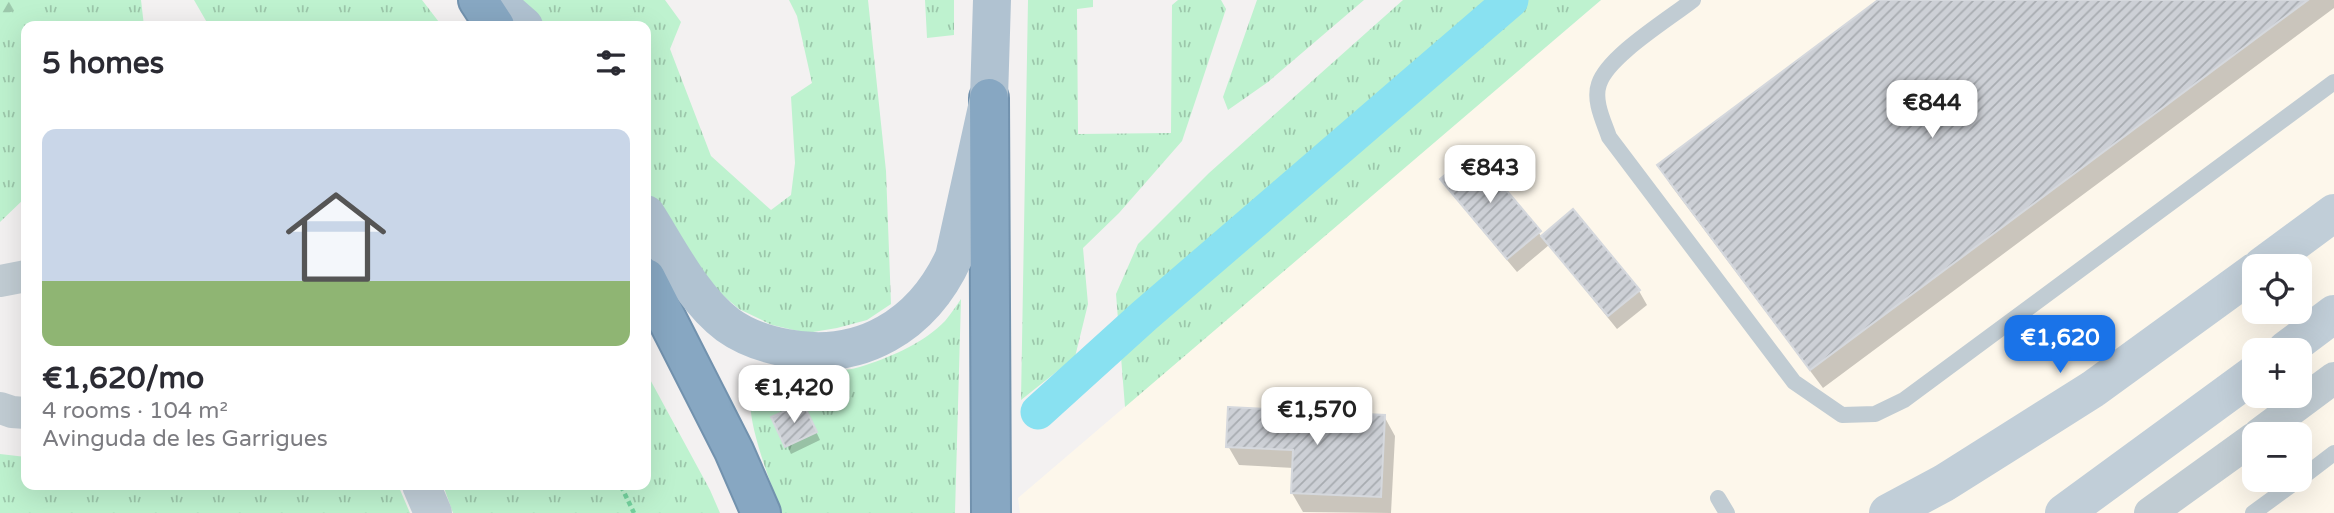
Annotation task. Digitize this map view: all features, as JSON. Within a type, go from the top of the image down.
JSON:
[{"type":"highway","points":[[478,0],[492,21]]},
{"type":"highway","points":[[989,98],[991,513]]},
{"type":"highway","points":[[651,288],[734,451],[761,513]]},
{"type":"main road","points":[[494,0],[518,21]]},
{"type":"main road","points":[[651,222],[702,300],[728,325],[757,342],[810,353],[841,350],[872,342],[902,325],[925,304],[944,278],[954,257],[989,98],[992,0]]},
{"type":"street","points":[[2278,254],[2334,213]]},
{"type":"street","points":[[0,281],[21,277]]},
{"type":"street","points":[[1888,513],[1944,482],[2093,389],[2242,281]]},
{"type":"street","points":[[2302,338],[2334,314]]},
{"type":"street","points":[[2275,422],[2334,378]]},
{"type":"street","points":[[2064,513],[2242,383]]},
{"type":"street","points":[[0,408],[21,412]]},
{"type":"street","points":[[2150,513],[2242,447]]},
{"type":"street","points":[[423,490],[432,513]]},
{"type":"lane","points":[[1693,0],[1611,62],[1598,85],[1598,107],[1609,137],[1794,382],[1842,415],[1875,414],[1904,400],[2334,82]]},
{"type":"lane","points":[[2312,469],[2334,453]]},
{"type":"lane","points":[[2253,513],[2281,492]]},
{"type":"lane","points":[[1718,498],[1727,513]]},
{"type":"path","points":[[623,490],[635,513]]},
{"type":"shaded area","points":[[1601,0],[2334,0],[2334,513],[1020,513],[1018,498]]},
{"type":"green space","points":[[0,0],[141,0],[143,21],[21,21],[21,202],[0,222]]},
{"type":"green space","points":[[0,0],[33,0],[0,18]]},
{"type":"green space","points":[[194,0],[422,0],[438,21],[206,21]]},
{"type":"green space","points":[[522,0],[665,0],[681,22],[670,49],[711,156],[771,210],[791,195],[795,163],[791,97],[812,83],[797,16],[789,0],[868,0],[886,171],[891,304],[867,320],[807,333],[772,325],[739,309],[706,281],[651,199],[651,21],[538,21]]},
{"type":"green space","points":[[925,0],[954,0],[954,35],[927,38]]},
{"type":"green space","points":[[1028,0],[1093,0],[1093,7],[1077,9],[1078,134],[1171,133],[1172,5],[1178,0],[1221,0],[1226,9],[1182,141],[1119,213],[1083,248],[1088,304],[1075,357],[1021,400]]},
{"type":"green space","points":[[1257,0],[1364,0],[1268,82],[1228,110],[1223,97]]},
{"type":"green space","points":[[1403,0],[1601,0],[1125,407],[1116,294],[1138,244],[1209,173]]},
{"type":"green space","points":[[961,299],[955,513],[781,513],[751,416],[752,389],[758,379],[778,369],[846,370],[887,357],[937,329]]},
{"type":"green space","points":[[651,381],[720,513],[453,513],[445,490],[651,490]]},
{"type":"green space","points":[[0,454],[21,456],[21,490],[400,490],[410,513],[0,513]]},
{"type":"building","points":[[1878,0],[2308,0],[1810,370],[1657,165]]},
{"type":"building","points":[[1473,151],[1541,231],[1507,259],[1440,179]]},
{"type":"building","points":[[1573,209],[1640,290],[1608,316],[1541,236]]},
{"type":"building","points":[[803,403],[817,432],[785,447],[771,417]]},
{"type":"building","points":[[1228,407],[1385,415],[1381,497],[1291,493],[1293,450],[1226,447]]},
{"type":"waterway","points":[[1038,412],[1144,316],[1511,0]]}]
